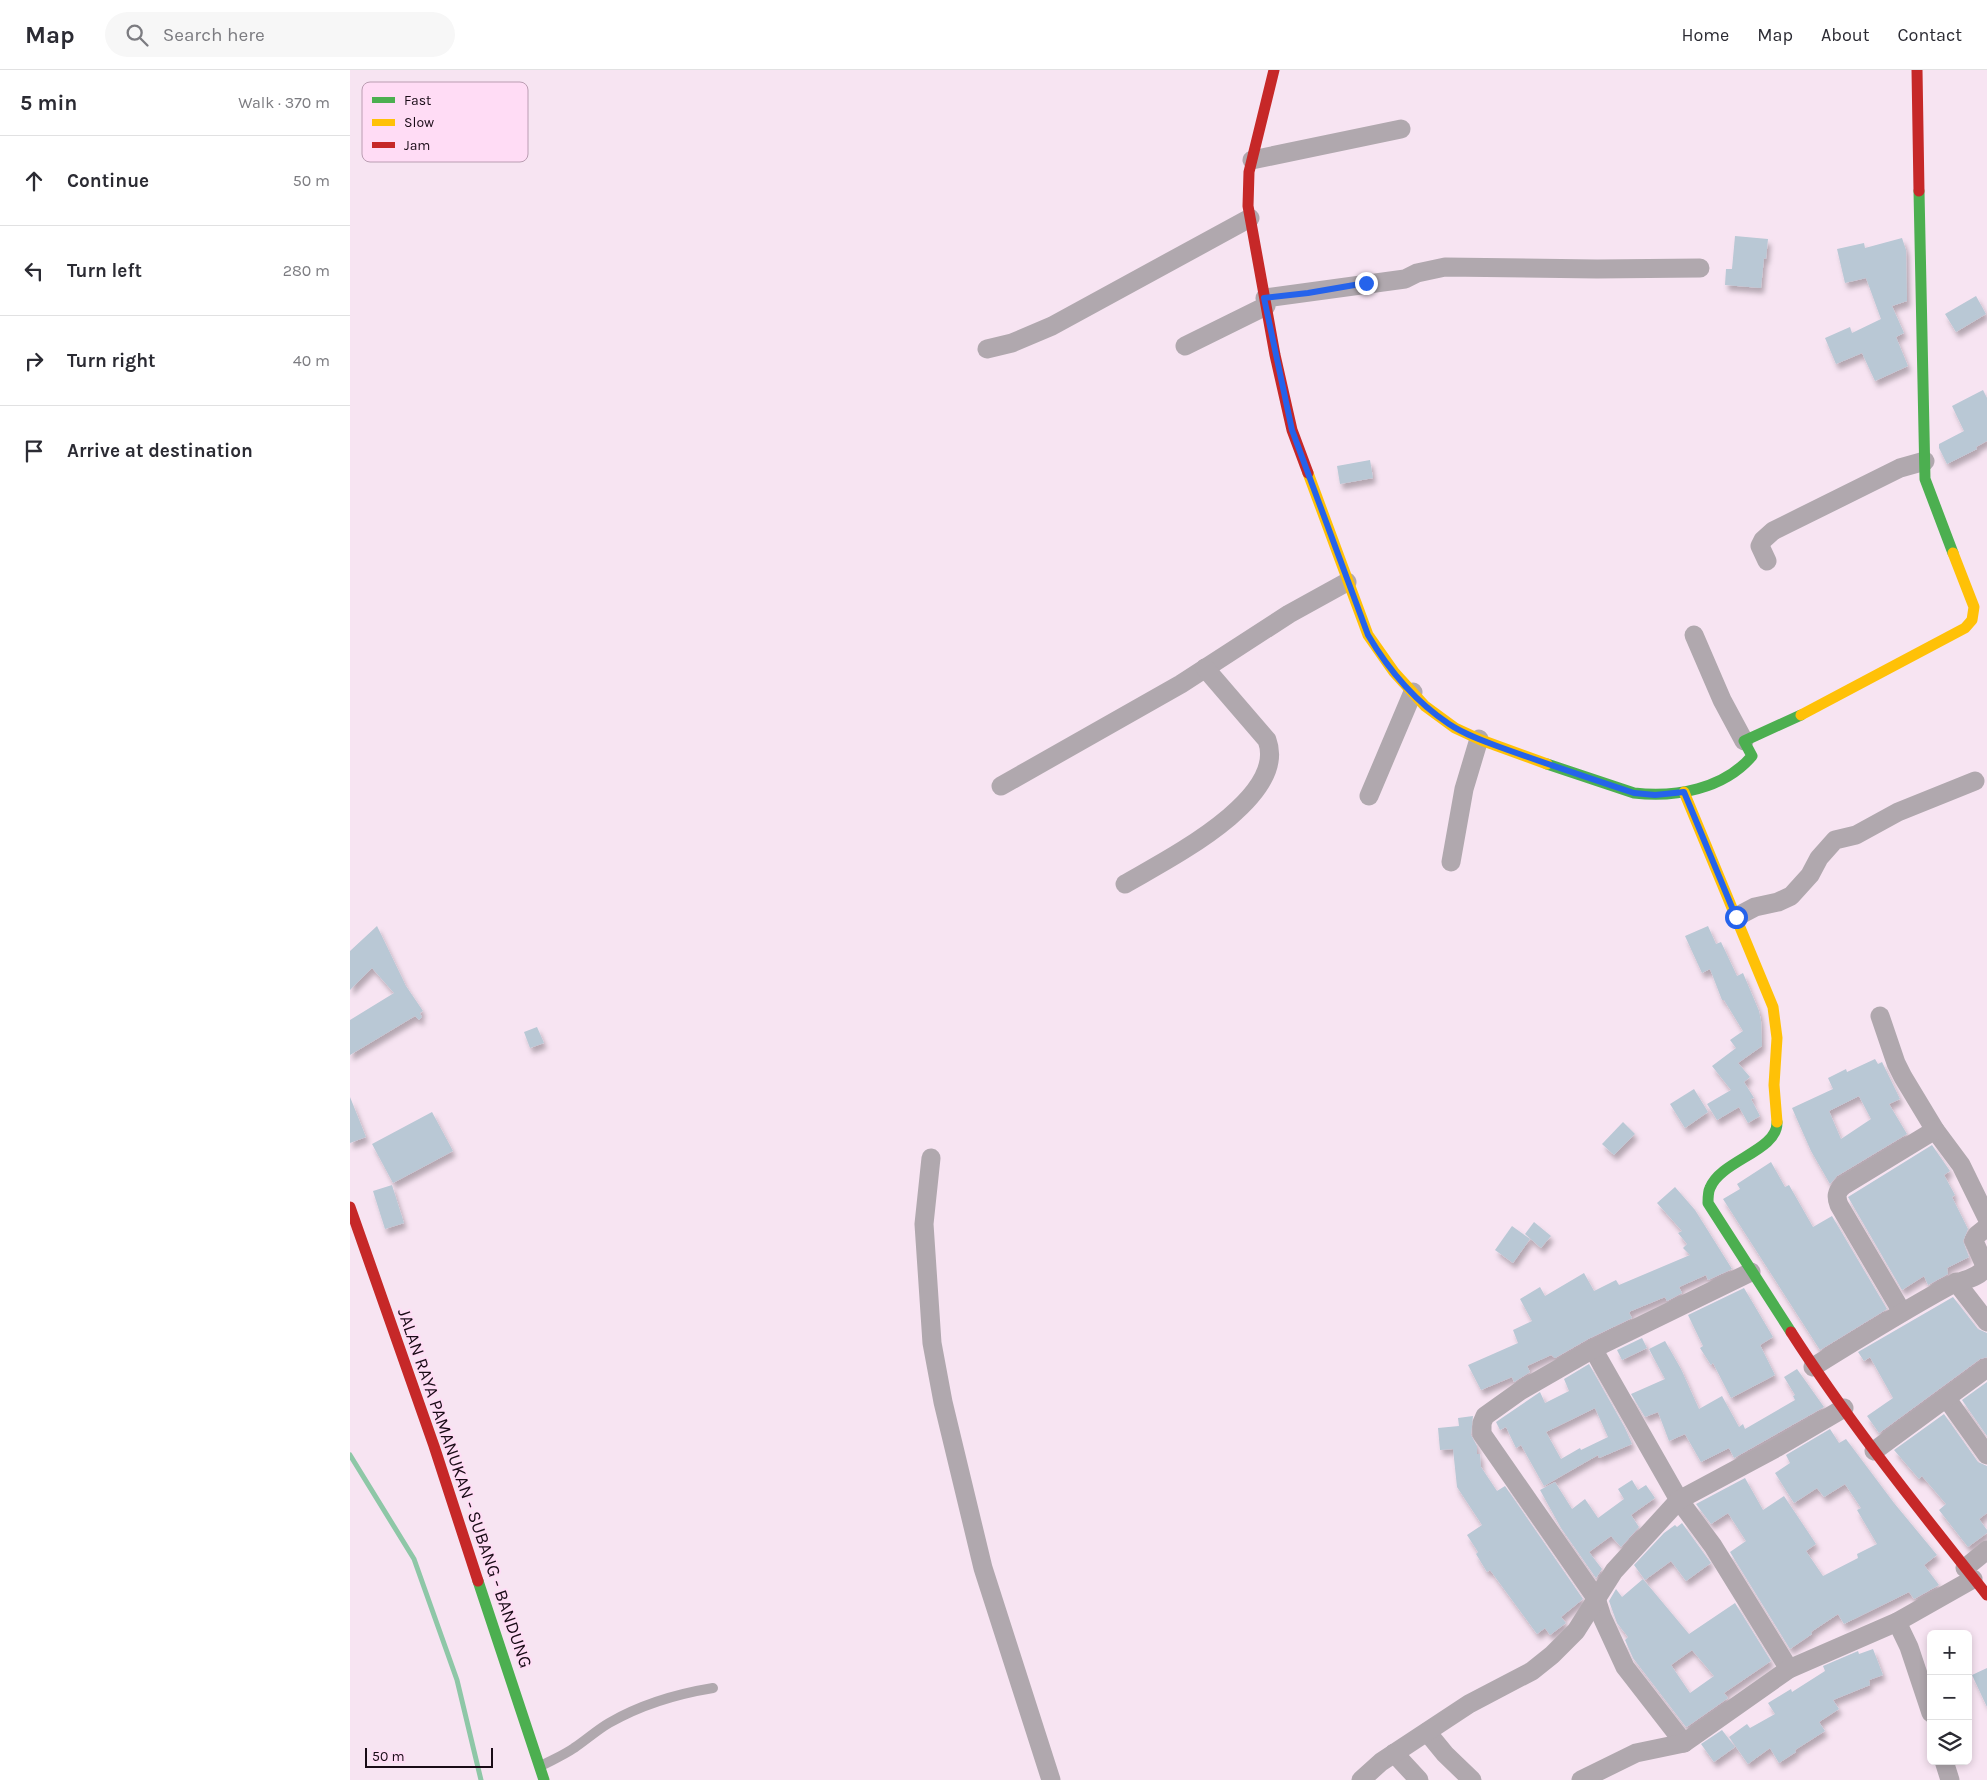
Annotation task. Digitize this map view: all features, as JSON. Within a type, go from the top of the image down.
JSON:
[{"type":"street","points":[[1274,70],[1252,160],[1247,189],[1250,218],[1265,302],[1292,430],[1368,635],[1380,654],[1426,707],[1451,725],[1479,739],[1634,793],[1655,795],[1684,792],[1724,780],[1742,768],[1752,756],[1722,700],[1694,635]]},
{"type":"street","points":[[1744,741],[1794,718],[1965,628],[1970,624],[1975,612],[1925,479],[1917,70]]},
{"type":"street","points":[[1252,160],[1401,129]]},
{"type":"street","points":[[987,349],[1012,343],[1052,326],[1250,218]]},
{"type":"street","points":[[1185,346],[1265,302],[1405,279],[1417,273],[1444,267],[1700,268]]},
{"type":"street","points":[[1767,561],[1760,546],[1763,540],[1773,531],[1900,468],[1925,461]]},
{"type":"street","points":[[1002,786],[1181,684],[1289,614],[1348,582]]},
{"type":"street","points":[[1125,884],[1197,842],[1215,829],[1236,812],[1249,798],[1265,773],[1270,756],[1267,740],[1205,668]]},
{"type":"street","points":[[1369,796],[1412,692]]},
{"type":"street","points":[[1451,862],[1464,789],[1479,739]]},
{"type":"street","points":[[1736,917],[1755,907],[1778,902],[1791,896],[1810,875],[1819,858],[1835,840],[1856,835],[1898,812],[1975,781]]},
{"type":"street","points":[[1684,792],[1773,1007],[1777,1024],[1778,1042],[1774,1105],[1777,1129],[1768,1142],[1718,1175],[1711,1184],[1707,1196],[1708,1203],[1812,1367],[1874,1451],[1987,1595]]},
{"type":"street","points":[[1880,1016],[1896,1063],[1903,1077],[1935,1130],[1961,1165],[1987,1218]]},
{"type":"street","points":[[1902,1312],[1839,1205],[1837,1194],[1838,1190],[1843,1186],[1935,1130]]},
{"type":"street","points":[[931,1158],[924,1224],[932,1342],[942,1394],[983,1568],[1051,1780]]},
{"type":"street","name":"JALAN RAYA PAMANUKAN - SUBANG - BANDUNG","points":[[350,1207],[434,1446],[544,1780]]},
{"type":"street","points":[[1812,1367],[1902,1312],[1956,1282],[1976,1276],[1985,1268],[1974,1241],[1976,1235],[1987,1227]]},
{"type":"street","points":[[1684,1743],[1625,1667],[1602,1617],[1596,1598],[1482,1431],[1483,1419],[1488,1412],[1520,1391],[1593,1350],[1751,1272]]},
{"type":"street","points":[[1956,1282],[1987,1322]]},
{"type":"street","points":[[1593,1350],[1679,1500],[1713,1546],[1789,1669]]},
{"type":"street","points":[[1874,1451],[1987,1368]]},
{"type":"street","points":[[1947,1399],[1987,1455]]},
{"type":"street","points":[[1361,1780],[1394,1753],[1470,1704],[1532,1671],[1552,1655],[1576,1631],[1614,1571],[1679,1500],[1776,1448],[1844,1408]]},
{"type":"street","points":[[1581,1780],[1636,1753],[1684,1743],[1789,1669],[1897,1622],[1969,1574],[1987,1550]]},
{"type":"street","points":[[1897,1622],[1912,1655],[1927,1701]]},
{"type":"street","points":[[1427,1732],[1444,1754],[1472,1780]]},
{"type":"street","points":[[1394,1753],[1419,1780]]},
{"type":"street","points":[[1945,1765],[1950,1780]]},
{"type":"lane","points":[[540,1767],[572,1749],[606,1724],[631,1711],[676,1695],[714,1688]]},
{"type":"building","points":[[1735,236],[1768,239],[1761,288],[1725,285],[1726,269],[1732,269]]},
{"type":"building","points":[[1902,238],[1906,250],[1907,301],[1892,306],[1904,333],[1896,337],[1908,366],[1875,381],[1862,353],[1836,364],[1825,338],[1850,327],[1852,333],[1881,319],[1866,278],[1845,283],[1837,249],[1864,243],[1865,248]]},
{"type":"building","points":[[1976,296],[1986,314],[1956,332],[1945,314]]},
{"type":"building","points":[[1983,390],[1987,398],[1987,441],[1976,447],[1977,449],[1947,464],[1939,444],[1964,431],[1952,406]]},
{"type":"building","points":[[1370,460],[1373,478],[1340,484],[1337,466]]},
{"type":"building","points":[[377,926],[406,986],[423,1011],[420,1013],[422,1017],[419,1020],[415,1016],[350,1055],[350,1020],[394,993],[372,968],[350,990],[350,951]]},
{"type":"building","points":[[1708,926],[1716,944],[1721,942],[1737,976],[1743,973],[1759,1011],[1762,1046],[1738,1063],[1750,1077],[1744,1082],[1754,1098],[1751,1099],[1760,1116],[1748,1123],[1739,1107],[1717,1120],[1707,1104],[1731,1090],[1712,1066],[1736,1048],[1730,1040],[1743,1031],[1724,1000],[1722,1000],[1710,969],[1702,973],[1685,936]]},
{"type":"building","points":[[537,1027],[544,1043],[530,1048],[524,1032]]},
{"type":"building","points":[[1875,1059],[1878,1064],[1882,1062],[1900,1099],[1889,1104],[1907,1134],[1837,1176],[1830,1184],[1811,1151],[1792,1108],[1833,1089],[1828,1078],[1846,1069],[1847,1072]],"holes":[[[1859,1096],[1871,1119],[1841,1139],[1829,1111]]]},
{"type":"building","points":[[1694,1089],[1708,1112],[1685,1128],[1670,1104]]},
{"type":"building","points":[[350,1097],[366,1137],[350,1143]]},
{"type":"building","points":[[432,1112],[453,1151],[393,1183],[372,1144]]},
{"type":"building","points":[[1623,1122],[1635,1134],[1614,1155],[1602,1144]]},
{"type":"building","points":[[1932,1145],[1950,1171],[1944,1175],[1955,1195],[1952,1197],[1968,1229],[1963,1241],[1969,1257],[1947,1268],[1948,1274],[1928,1285],[1924,1276],[1902,1290],[1848,1197]]},
{"type":"building","points":[[1771,1162],[1785,1187],[1789,1185],[1813,1227],[1832,1216],[1887,1309],[1820,1350],[1723,1199],[1740,1189],[1737,1184]]},
{"type":"building","points":[[392,1185],[404,1223],[385,1229],[373,1191]]},
{"type":"building","points":[[1675,1187],[1695,1210],[1732,1269],[1708,1280],[1706,1275],[1679,1287],[1682,1293],[1667,1301],[1665,1297],[1631,1311],[1629,1313],[1632,1318],[1588,1339],[1555,1358],[1551,1355],[1527,1366],[1530,1372],[1514,1382],[1512,1377],[1481,1390],[1468,1365],[1518,1343],[1513,1330],[1532,1321],[1520,1299],[1540,1287],[1545,1296],[1584,1273],[1594,1291],[1616,1280],[1619,1285],[1690,1255],[1683,1248],[1687,1244],[1678,1233],[1682,1231],[1657,1203]]},
{"type":"building","points":[[1534,1222],[1551,1236],[1541,1248],[1525,1234]]},
{"type":"building","points":[[1512,1226],[1530,1239],[1513,1263],[1495,1250]]},
{"type":"building","points":[[1744,1288],[1773,1337],[1760,1345],[1775,1375],[1731,1398],[1713,1363],[1711,1365],[1700,1348],[1703,1346],[1688,1315]]},
{"type":"building","points":[[1953,1297],[1978,1329],[1987,1333],[1987,1357],[1980,1359],[1879,1433],[1867,1416],[1893,1398],[1870,1357],[1864,1361],[1858,1352]]},
{"type":"building","points":[[1642,1338],[1647,1348],[1622,1360],[1617,1350]]},
{"type":"building","points":[[1665,1341],[1681,1369],[1699,1409],[1722,1396],[1739,1427],[1743,1424],[1745,1429],[1795,1400],[1793,1396],[1795,1395],[1784,1377],[1797,1369],[1824,1407],[1734,1458],[1729,1448],[1701,1462],[1685,1434],[1669,1441],[1658,1412],[1645,1417],[1631,1394],[1665,1379],[1649,1349]]},
{"type":"building","points":[[1589,1364],[1632,1444],[1599,1458],[1598,1455],[1544,1486],[1521,1445],[1516,1448],[1506,1427],[1500,1430],[1496,1422],[1540,1392],[1545,1403],[1569,1391],[1564,1379]],"holes":[[[1595,1408],[1608,1437],[1581,1450],[1580,1448],[1561,1459],[1546,1432]]]},
{"type":"building","points":[[1987,1382],[1987,1436],[1962,1400]]},
{"type":"building","points":[[1944,1414],[1978,1462],[1987,1466],[1987,1513],[1979,1519],[1987,1533],[1968,1547],[1939,1510],[1946,1504],[1922,1476],[1919,1479],[1894,1450]]},
{"type":"building","points":[[1473,1416],[1471,1435],[1477,1446],[1477,1454],[1480,1454],[1481,1467],[1497,1491],[1505,1486],[1583,1599],[1561,1617],[1566,1623],[1550,1635],[1545,1628],[1537,1634],[1490,1570],[1487,1572],[1476,1554],[1478,1552],[1467,1535],[1482,1525],[1457,1487],[1453,1449],[1440,1450],[1438,1428],[1459,1426],[1458,1418]]},
{"type":"building","points":[[1830,1429],[1839,1443],[1846,1439],[1894,1503],[1937,1555],[1924,1565],[1939,1585],[1914,1599],[1909,1592],[1844,1624],[1838,1614],[1790,1649],[1730,1552],[1746,1541],[1728,1513],[1711,1524],[1696,1504],[1745,1478],[1763,1510],[1784,1496],[1816,1544],[1806,1551],[1823,1576],[1858,1558],[1857,1554],[1877,1544],[1857,1510],[1861,1508],[1845,1484],[1824,1497],[1817,1488],[1794,1503],[1775,1473],[1790,1463],[1786,1455]]},
{"type":"building","points":[[1632,1480],[1638,1490],[1646,1485],[1655,1498],[1631,1515],[1639,1527],[1621,1547],[1611,1536],[1589,1552],[1602,1569],[1596,1578],[1561,1528],[1540,1490],[1555,1482],[1572,1509],[1585,1499],[1598,1518],[1624,1499],[1618,1489]]},
{"type":"building","points":[[1682,1523],[1711,1563],[1686,1581],[1671,1561],[1645,1580],[1634,1565],[1664,1533],[1675,1525],[1677,1527]]},
{"type":"building","points":[[1643,1579],[1689,1634],[1735,1603],[1771,1661],[1724,1693],[1728,1698],[1686,1727],[1633,1658],[1625,1640],[1628,1637],[1617,1623],[1609,1601],[1616,1589],[1622,1597]],"holes":[[[1692,1650],[1714,1676],[1690,1693],[1671,1665]]]},
{"type":"building","points":[[1873,1649],[1883,1675],[1869,1680],[1870,1685],[1833,1700],[1839,1709],[1819,1722],[1825,1731],[1795,1750],[1796,1752],[1779,1763],[1770,1748],[1748,1764],[1729,1737],[1747,1724],[1750,1728],[1775,1714],[1768,1703],[1791,1689],[1792,1692],[1825,1671],[1823,1666],[1858,1651],[1859,1654]]},
{"type":"building","points":[[1987,1668],[1987,1707],[1972,1675]]},
{"type":"building","points":[[1722,1730],[1735,1747],[1714,1762],[1701,1744]]},
{"type":"waterway","points":[[350,1455],[414,1559],[457,1680],[481,1780]]},
{"type":"traffic: fast","points":[[1919,191],[1925,479],[1953,553]]},
{"type":"traffic: fast","points":[[1547,764],[1634,793],[1666,794],[1698,789],[1728,776],[1752,756],[1744,741],[1801,715]]},
{"type":"traffic: fast","points":[[1777,1122],[1775,1132],[1768,1141],[1716,1178],[1709,1190],[1708,1203],[1791,1332]]},
{"type":"traffic: fast","points":[[478,1581],[544,1780]]},
{"type":"traffic: slow","points":[[1308,473],[1368,635],[1394,672],[1425,706],[1455,728],[1481,740],[1547,764]]},
{"type":"traffic: slow","points":[[1801,715],[1965,628],[1972,620],[1974,607],[1953,553]]},
{"type":"traffic: slow","points":[[1684,792],[1773,1007],[1777,1038],[1774,1085],[1777,1122]]},
{"type":"traffic: jam","points":[[1274,70],[1249,172],[1248,206],[1275,355],[1292,430],[1308,473]]},
{"type":"traffic: jam","points":[[1917,70],[1919,191]]},
{"type":"traffic: jam","points":[[350,1207],[434,1446],[478,1581]]},
{"type":"traffic: jam","points":[[1791,1332],[1861,1433],[1987,1595]]},
{"type":"route","points":[[1366,283],[1264,298],[1292,430],[1368,635],[1380,654],[1426,707],[1451,725],[1479,739],[1634,793],[1655,795],[1684,792],[1736,917]]}]
